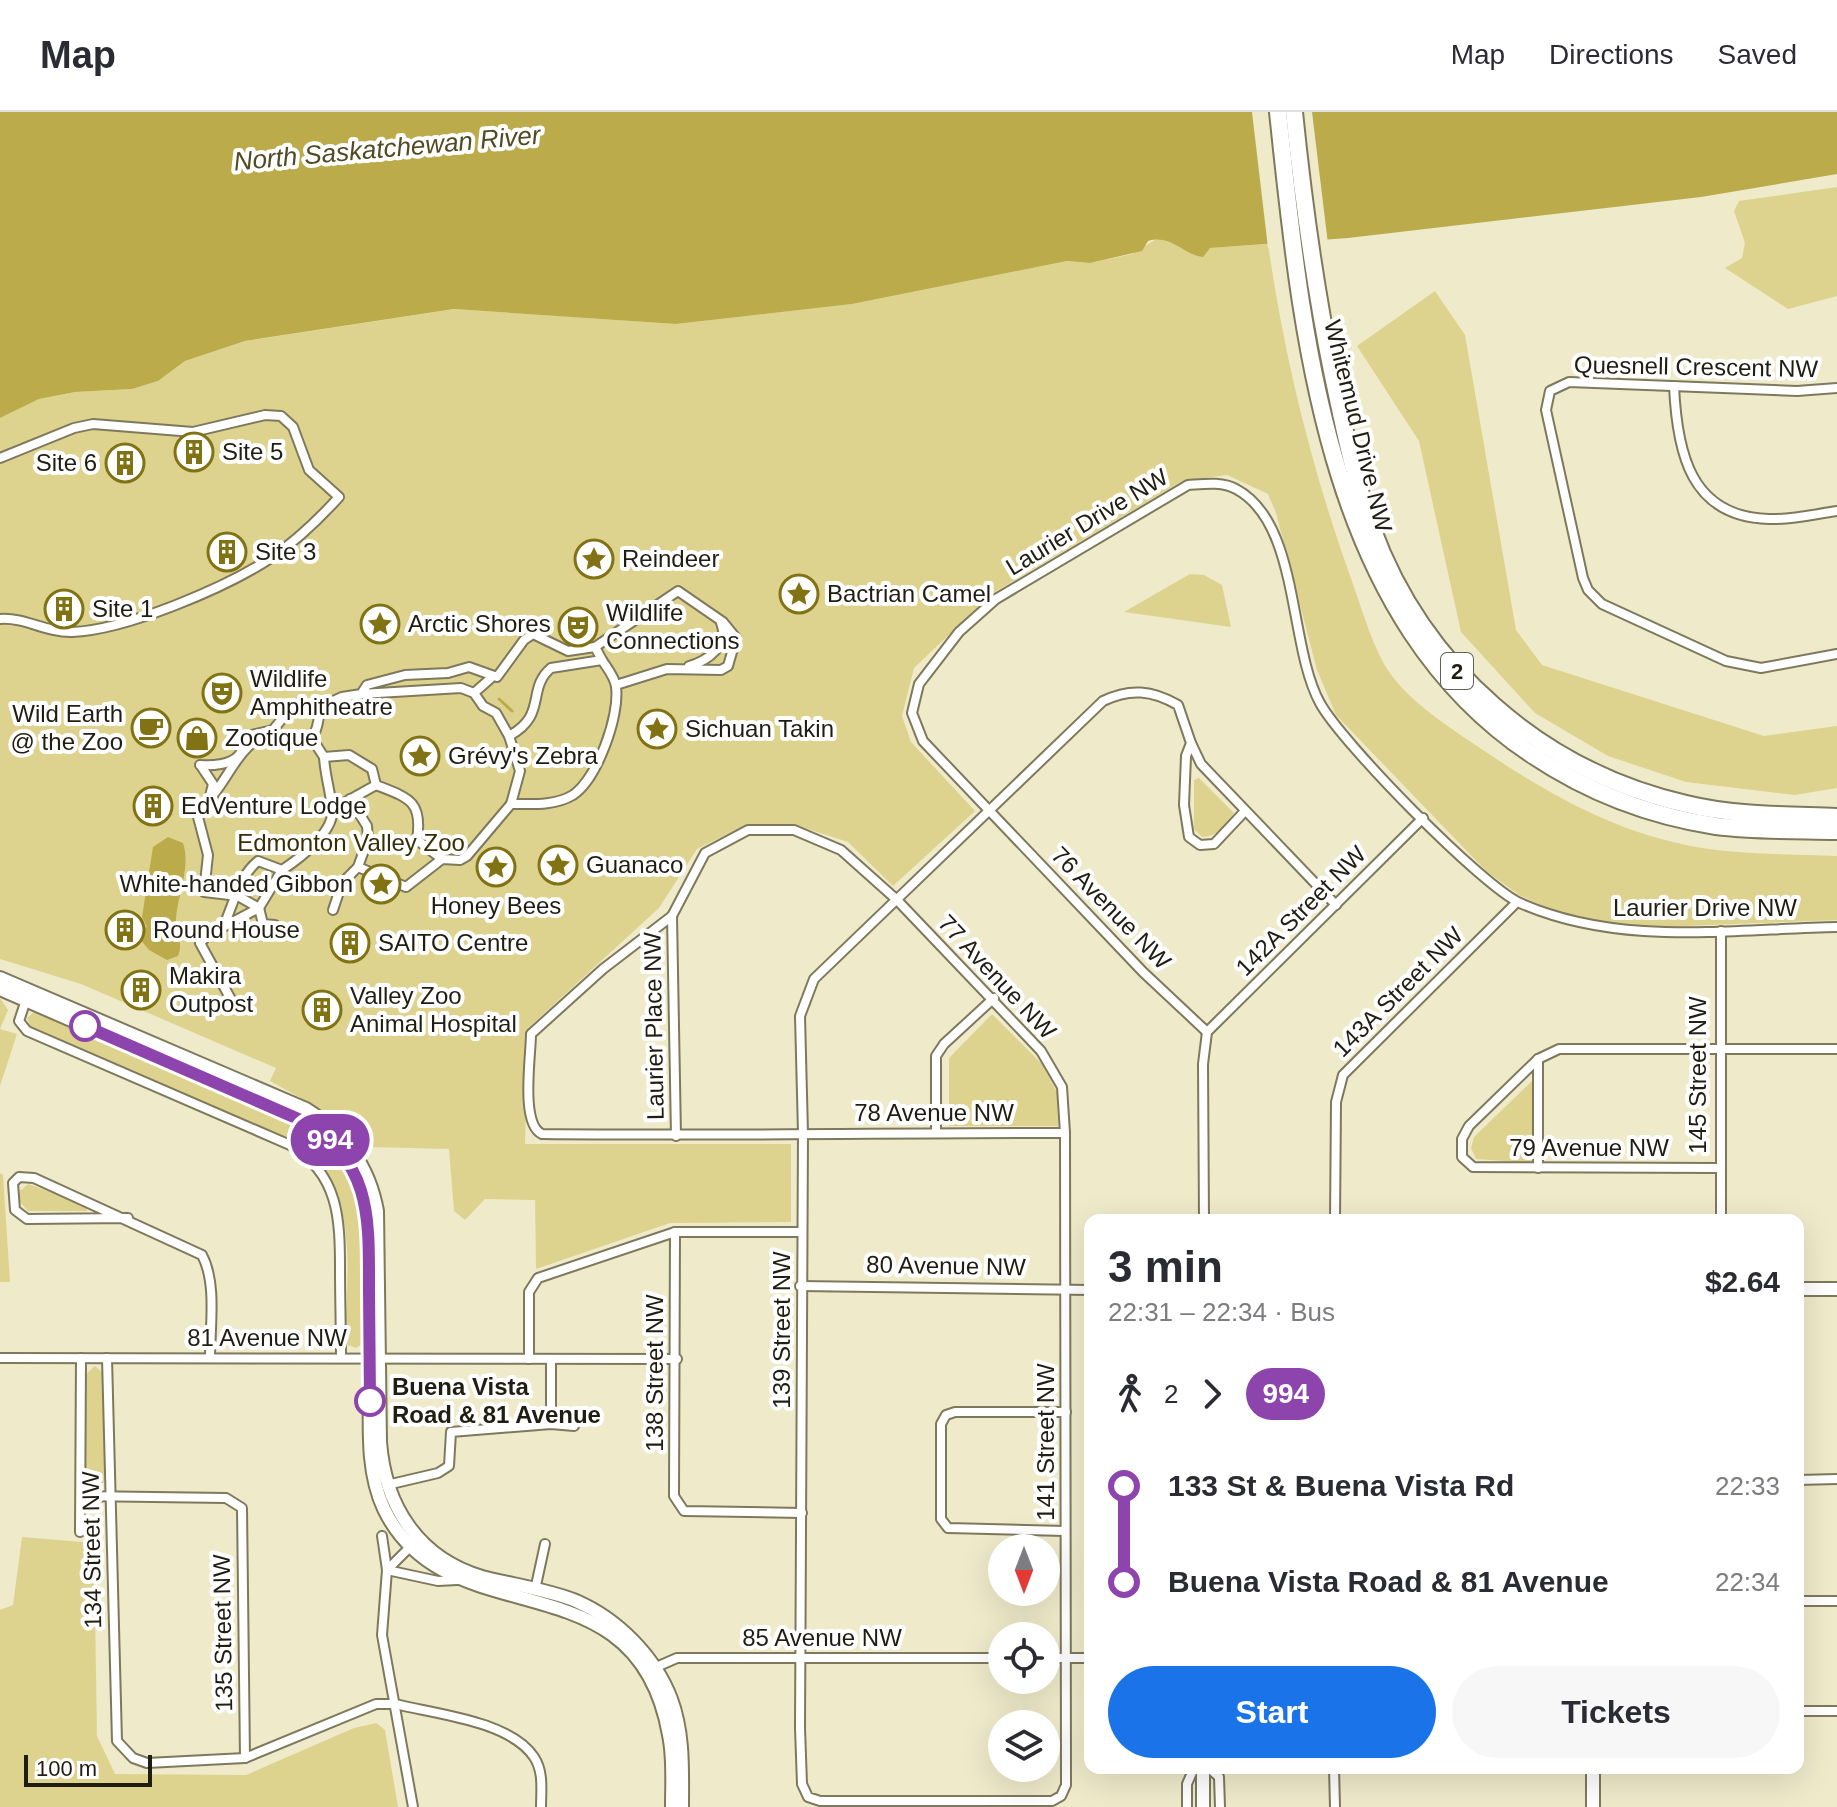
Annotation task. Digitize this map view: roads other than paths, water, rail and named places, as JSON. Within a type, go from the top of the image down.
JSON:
[{"type":"highway","name":"Whitemud Drive NW","points":[[1278,112],[1328,424],[1364,546],[1395,610],[1454,689],[1506,737],[1535,757],[1620,800],[1715,826],[1837,831]]},
{"type":"highway","name":"Whitemud Drive NW","points":[[1294,112],[1307,282],[1373,530],[1414,613],[1462,676],[1535,739],[1614,782],[1710,809],[1837,817]]},
{"type":"street","name":"Quesnell Crescent NW","points":[[1837,388],[1569,382],[1554,388],[1547,395],[1547,419],[1588,590],[1602,604],[1726,661],[1761,668],[1837,654]]},
{"type":"street","points":[[1674,386],[1687,471],[1702,495],[1738,514],[1770,519],[1837,511]]},
{"type":"street","points":[[0,458],[74,428],[93,424],[193,432],[265,415],[281,416],[293,427],[309,470],[339,497],[303,533],[270,559],[216,587],[159,609],[106,628],[68,632],[11,618],[0,619]]},
{"type":"street","name":"Laurier Drive NW","points":[[988,810],[923,741],[912,713],[919,684],[959,632],[996,599],[1188,485],[1210,483],[1233,487],[1262,510],[1276,540],[1321,705],[1376,772],[1488,882],[1517,902],[1561,919],[1621,932],[1837,927]]},
{"type":"street","points":[[474,693],[491,678],[500,675],[530,635],[541,635],[568,651],[595,647],[678,591],[719,619],[737,641],[728,666],[716,671],[667,669],[616,685]]},
{"type":"street","points":[[682,668],[703,660],[720,645],[725,633],[719,619]]},
{"type":"street","points":[[511,804],[557,801],[574,794],[588,781],[601,760],[616,685],[595,647]]},
{"type":"street","points":[[509,736],[524,725],[535,711],[539,684],[547,671],[562,663],[602,660]]},
{"type":"street","points":[[361,694],[367,685],[469,667],[479,668],[491,678]]},
{"type":"street","points":[[422,689],[423,673]]},
{"type":"street","points":[[209,800],[213,784],[207,769],[200,765],[215,767],[242,752],[278,726],[287,708],[294,704],[322,707],[342,697],[361,694],[454,687],[474,693],[483,706],[496,713],[520,765],[511,804],[467,856],[460,860],[442,859],[417,840],[420,818],[408,797],[376,785],[333,809],[308,853],[282,870],[273,893],[259,908],[245,922],[223,927],[200,943],[234,1005]]},
{"type":"street","points":[[897,900],[1103,701],[1119,693],[1160,695],[1178,705],[1201,764],[1336,905]]},
{"type":"street","points":[[311,737],[322,707]]},
{"type":"street","points":[[267,733],[295,742],[311,737]]},
{"type":"street","points":[[311,737],[324,757],[333,809]]},
{"type":"street","points":[[1191,743],[1186,756],[1184,805],[1189,837],[1200,845],[1214,844],[1245,811]]},
{"type":"street","points":[[242,752],[225,773],[223,785],[198,817],[208,855],[204,892],[238,896],[259,908],[263,924],[275,925]]},
{"type":"street","points":[[324,757],[349,755],[372,769],[376,785]]},
{"type":"street","points":[[333,910],[344,880],[358,867],[368,831],[350,799]]},
{"type":"street","name":"76 Avenue NW","points":[[988,810],[1143,972],[1207,1032]]},
{"type":"street","name":"142A Street NW","points":[[1207,1032],[1423,818]]},
{"type":"street","name":"Laurier Place NW","points":[[803,1133],[676,1136],[542,1134],[535,1130],[529,1115],[531,1034],[603,969],[672,916],[705,853],[748,830],[794,830],[841,850],[897,900]]},
{"type":"street","points":[[358,867],[406,887],[442,859]]},
{"type":"street","points":[[223,927],[238,896],[243,873],[258,861],[282,870]]},
{"type":"street","name":"77 Avenue NW","points":[[897,900],[994,998],[1041,1051],[1062,1087]]},
{"type":"street","name":"139 Street NW","points":[[897,900],[814,979],[800,1016],[803,1133],[800,1286],[801,1770],[808,1797],[820,1801],[939,1804]]},
{"type":"street","name":"143A Street NW","points":[[1335,1214],[1336,1102],[1343,1075],[1517,902]]},
{"type":"street","name":"Laurier Place NW","points":[[672,916],[676,1136]]},
{"type":"street","name":"145 Street NW","points":[[1721,931],[1721,1214]]},
{"type":"street","points":[[0,978],[306,1109],[338,1132],[362,1163],[375,1199],[370,1456],[375,1482],[389,1518],[457,1580]]},
{"type":"street","points":[[0,989],[292,1115],[333,1142],[359,1181],[368,1215],[380,1442],[386,1485],[396,1508],[414,1543],[464,1571],[534,1594]]},
{"type":"street","points":[[936,1133],[936,1056],[944,1044],[994,998]]},
{"type":"street","points":[[26,1000],[20,1016],[21,1026],[290,1145],[316,1165],[333,1193],[340,1220],[341,1358]]},
{"type":"street","points":[[1204,1214],[1203,1064],[1207,1032]]},
{"type":"street","points":[[1538,1168],[1538,1059],[1559,1049],[1837,1049]]},
{"type":"street","name":"79 Avenue NW","points":[[1538,1059],[1469,1126],[1462,1139],[1462,1157],[1473,1167],[1720,1168]]},
{"type":"street","name":"141 Street NW","points":[[939,1804],[1052,1801],[1061,1796],[1066,1785],[1067,1290],[1062,1087]]},
{"type":"street","name":"78 Avenue NW","points":[[803,1133],[1065,1133]]},
{"type":"street","points":[[128,1218],[27,1219],[15,1210],[13,1183],[19,1177],[34,1178],[128,1218],[202,1255],[208,1265],[210,1358]]},
{"type":"street","points":[[529,1359],[529,1292],[538,1278],[675,1232],[802,1232]]},
{"type":"street","name":"138 Street NW","points":[[675,1232],[677,1359],[674,1496],[684,1511],[802,1513]]},
{"type":"street","name":"80 Avenue NW","points":[[800,1286],[1084,1290]]},
{"type":"street","points":[[1804,1289],[1837,1289]]},
{"type":"street","name":"81 Avenue NW","points":[[0,1358],[677,1359]]},
{"type":"street","name":"134 Street NW","points":[[80,1532],[81,1358]]},
{"type":"street","name":"134 Street NW","points":[[107,1358],[117,1741],[133,1758],[147,1763],[245,1758]]},
{"type":"street","points":[[551,1359],[551,1424]]},
{"type":"street","points":[[1065,1531],[948,1528],[941,1519],[941,1424],[946,1415],[955,1412],[1066,1412]]},
{"type":"street","points":[[386,1485],[438,1473],[449,1466],[451,1432],[551,1424],[574,1426]]},
{"type":"street","points":[[1804,1480],[1837,1479]]},
{"type":"street","points":[[81,1496],[111,1497]]},
{"type":"street","name":"135 Street NW","points":[[111,1497],[226,1498],[242,1508],[245,1758]]},
{"type":"street","points":[[382,1536],[387,1570],[382,1635],[413,1807]]},
{"type":"street","points":[[387,1570],[414,1543]]},
{"type":"street","points":[[534,1594],[545,1544]]},
{"type":"street","points":[[387,1570],[438,1581],[457,1580],[575,1601],[600,1614],[633,1640],[671,1699],[680,1731],[682,1807]]},
{"type":"street","points":[[1804,1601],[1837,1601]]},
{"type":"street","name":"85 Avenue NW","points":[[650,1670],[677,1658],[988,1658]]},
{"type":"street","points":[[1060,1658],[1084,1658]]},
{"type":"street","points":[[650,1670],[668,1725],[672,1807]]},
{"type":"street","points":[[245,1758],[376,1704],[395,1704],[508,1732],[534,1757],[541,1773],[541,1807]]},
{"type":"street","points":[[1804,1711],[1837,1711]]},
{"type":"street","points":[[1187,1807],[1187,1784],[1191,1774]]},
{"type":"street","points":[[1203,1807],[1206,1774]]},
{"type":"street","points":[[1215,1774],[1219,1777],[1220,1807]]},
{"type":"street","points":[[1334,1774],[1335,1807]]},
{"type":"street","points":[[1593,1774],[1593,1807]]},
{"type":"water","name":"North Saskatchewan River","points":[[0,112],[1837,112],[1837,174],[1701,197],[1348,238],[1210,248],[1203,257],[1171,242],[1148,241],[1142,251],[1090,263],[1067,261],[852,304],[676,324],[454,309],[245,341],[185,361],[158,381],[132,389],[75,392],[39,399],[0,418]]},
{"type":"water","points":[[168,837],[183,843],[186,861],[176,919],[180,951],[178,956],[167,960],[149,950],[139,938],[140,930],[147,927],[142,917],[153,847]]},
{"type":"waterway","points":[[499,699],[512,711]]},
{"type":"place","name":"Site 5","points":[[194,452]]},
{"type":"place","name":"Site 6","points":[[125,463]]},
{"type":"place","name":"Site 3","points":[[227,552]]},
{"type":"place","name":"Reindeer","points":[[594,559]]},
{"type":"place","name":"Bactrian Camel","points":[[799,594]]},
{"type":"place","name":"Site 1","points":[[64,609]]},
{"type":"place","name":"Arctic Shores","points":[[380,624]]},
{"type":"place","name":"Wildlife Connections","points":[[578,627]]},
{"type":"place","name":"Wildlife Amphitheatre","points":[[222,693]]},
{"type":"place","name":"Wild Earth @ the Zoo","points":[[151,728]]},
{"type":"place","name":"Sichuan Takin","points":[[657,729]]},
{"type":"place","name":"Zootique","points":[[197,738]]},
{"type":"place","name":"Grévy's Zebra","points":[[420,756]]},
{"type":"place","name":"EdVenture Lodge","points":[[153,806]]},
{"type":"place","name":"Guanaco","points":[[558,865]]},
{"type":"place","name":"Honey Bees","points":[[496,867]]},
{"type":"place","name":"White-handed Gibbon","points":[[381,884]]},
{"type":"place","name":"Round House","points":[[125,930]]},
{"type":"place","name":"SAITO Centre","points":[[350,943]]},
{"type":"place","name":"Makira Outpost","points":[[141,990]]},
{"type":"place","name":"Valley Zoo Animal Hospital","points":[[322,1010]]},
{"type":"place","name":"Buena Vista Road & 81 Avenue","points":[[370,1401]]},
{"type":"park label","name":"Edmonton Valley Zoo","points":[[351,843]]}]
